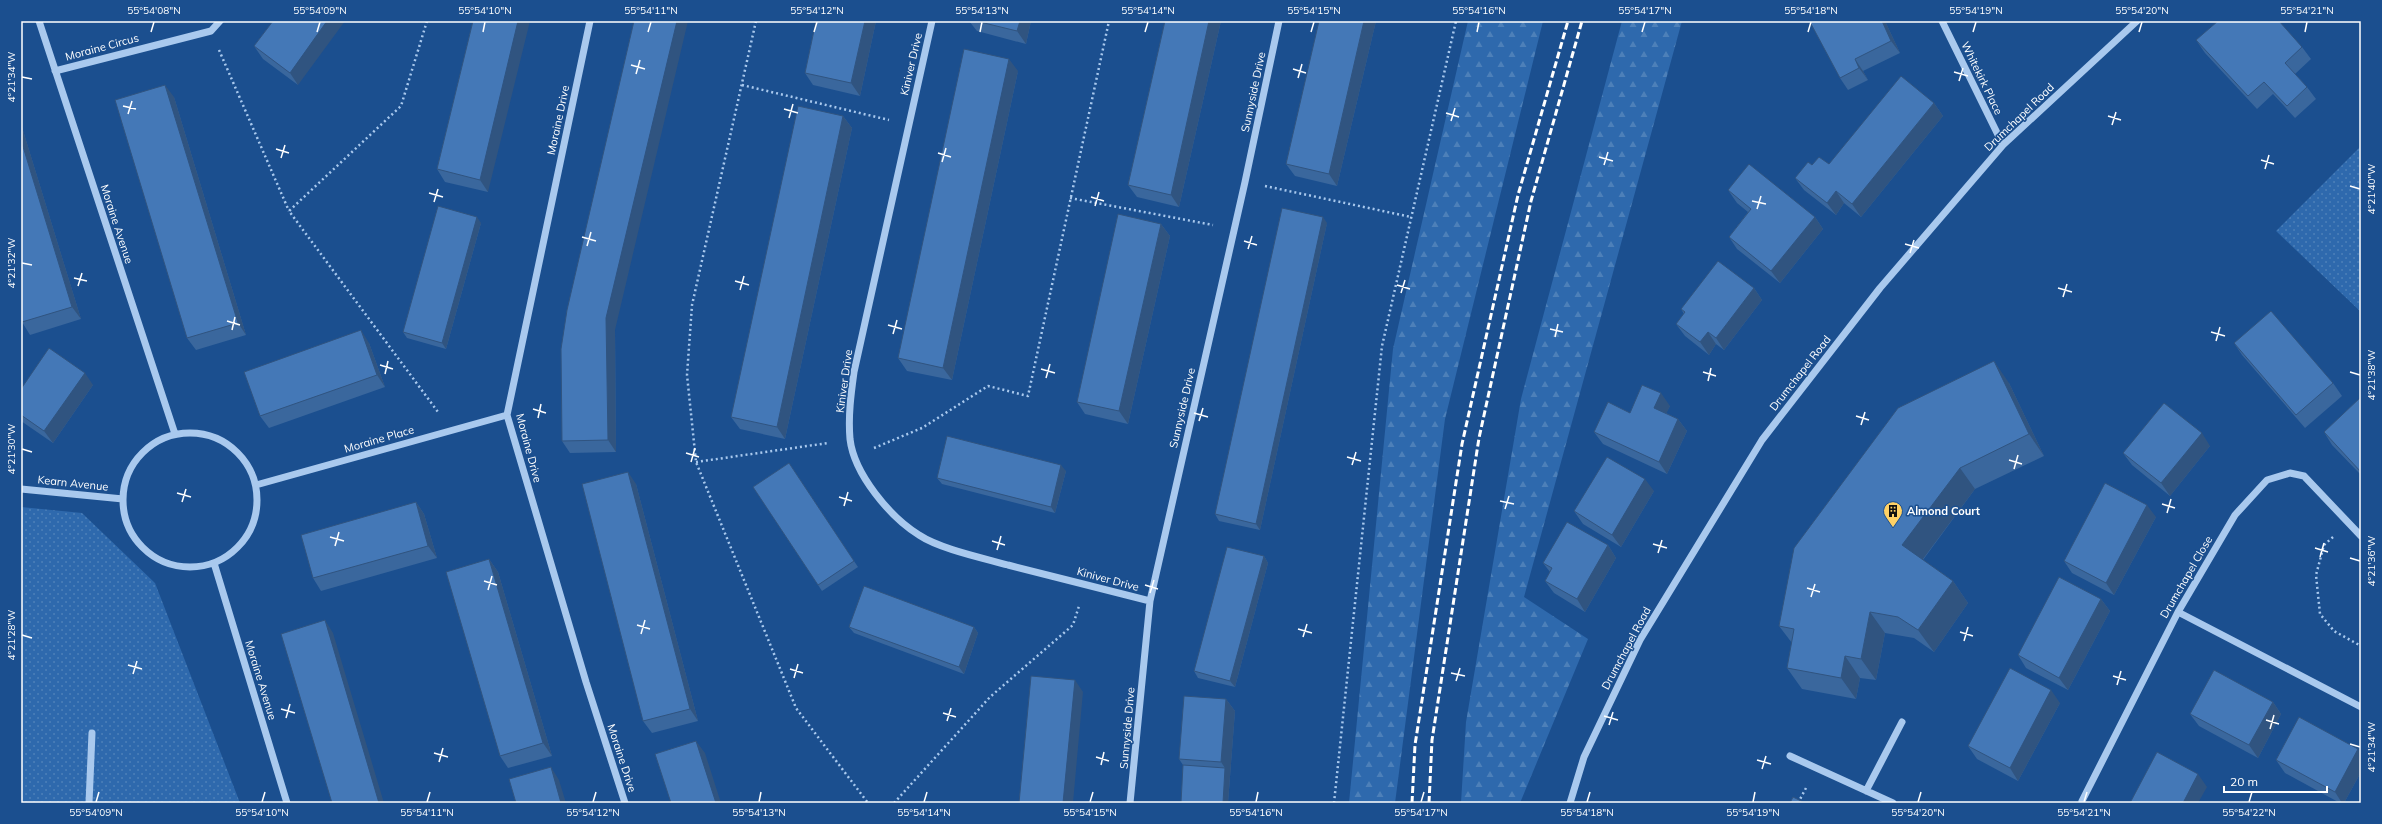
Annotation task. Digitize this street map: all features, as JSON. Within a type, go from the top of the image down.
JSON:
[{"type":"street","name":"Moraine Avenue","points":[[39,21],[175,434]]},
{"type":"street","points":[[211,31],[220,21]]},
{"type":"street","name":"Moraine Drive","points":[[590,21],[507,415],[586,682],[625,803]]},
{"type":"street","name":"Kiniver Drive","points":[[932,21],[854,372],[850,404],[850,440],[855,456],[874,494],[898,519],[920,536],[966,554],[1150,601]]},
{"type":"street","name":"Sunnyside Drive","points":[[1130,803],[1150,601],[1245,182],[1279,21]]},
{"type":"street","name":"Whitekirk Place","points":[[1942,21],[2002,145]]},
{"type":"street","name":"Drumchapel Road","points":[[1570,803],[1584,757],[1640,640],[1762,440],[1880,288],[2002,145],[2137,21]]},
{"type":"street","name":"Moraine Circus","points":[[55,71],[118,53],[211,31]]},
{"type":"street","name":"Moraine Place","points":[[256,485],[507,415]]},
{"type":"street","points":[[196,433],[217,438],[234,449],[248,465],[256,485],[257,504],[254,523],[244,540],[231,554],[214,563],[192,567],[171,564],[152,555],[136,540],[126,520],[123,499],[127,477],[138,458],[154,443],[175,434],[196,433]]},
{"type":"street","name":"Drumchapel Close","points":[[2082,801],[2178,612],[2235,515],[2267,480],[2290,473],[2304,476],[2361,536]]},
{"type":"street","name":"Kearn Avenue","points":[[21,489],[123,499]]},
{"type":"street","name":"Moraine Avenue","points":[[214,563],[287,803]]},
{"type":"street","points":[[2178,612],[2361,707]]},
{"type":"street","points":[[1866,791],[1902,722]]},
{"type":"street","points":[[89,803],[92,733]]},
{"type":"street","points":[[1790,756],[1893,803]]},
{"type":"path","points":[[289,211],[401,106],[427,21]]},
{"type":"path","points":[[756,21],[692,305],[687,375],[696,462],[796,708],[868,803]]},
{"type":"path","points":[[855,456],[922,428],[988,386],[1028,396],[1109,21]]},
{"type":"path","points":[[1334,803],[1382,346],[1456,21]]},
{"type":"path","points":[[211,31],[289,211],[450,430]]},
{"type":"path","points":[[742,85],[909,125]]},
{"type":"path","points":[[1245,182],[1411,218]]},
{"type":"path","points":[[1070,198],[1234,229]]},
{"type":"path","points":[[696,462],[850,440]]},
{"type":"path","points":[[2348,523],[2324,545],[2316,575],[2320,614],[2334,631],[2361,646]]},
{"type":"path","points":[[894,803],[990,697],[1073,626],[1085,584]]},
{"type":"green space","points":[[1468,21],[1543,21],[1445,419],[1395,803],[1349,803],[1393,349]]},
{"type":"green space","points":[[1622,21],[1682,21],[1524,597],[1588,639],[1520,803],[1461,803],[1466,722],[1521,399]]},
{"type":"green space","points":[[2361,146],[2361,312],[2276,231]]},
{"type":"green space","points":[[21,507],[82,513],[155,583],[240,803],[21,803]]},
{"type":"building","points":[[273,21],[327,21],[290,73],[254,46]]},
{"type":"building","points":[[473,21],[518,21],[480,180],[437,169]]},
{"type":"building","points":[[634,21],[677,21],[606,318],[608,440],[562,441],[561,349],[567,310]]},
{"type":"building","points":[[816,21],[865,21],[851,83],[805,73]]},
{"type":"building","points":[[976,21],[1020,21],[1017,31]]},
{"type":"building","points":[[1165,21],[1209,21],[1171,195],[1128,185]]},
{"type":"building","points":[[1319,21],[1364,21],[1329,174],[1286,164]]},
{"type":"building","points":[[1882,21],[1891,41],[1855,59],[1859,68],[1840,78],[1810,22]]},
{"type":"building","points":[[2218,21],[2279,21],[2302,47],[2285,63],[2307,87],[2287,106],[2264,82],[2248,96],[2196,40]]},
{"type":"building","points":[[964,49],[1009,59],[943,368],[898,358]]},
{"type":"building","points":[[1901,76],[1934,103],[1852,204],[1836,191],[1827,203],[1795,178],[1808,162],[1812,165],[1819,157],[1829,164]]},
{"type":"building","points":[[165,85],[238,323],[187,338],[115,100]]},
{"type":"building","points":[[798,106],[843,116],[777,427],[731,417]]},
{"type":"building","points":[[21,140],[72,307],[22,322],[21,320]]},
{"type":"building","points":[[1749,164],[1815,217],[1771,271],[1729,237],[1751,209],[1728,190]]},
{"type":"building","points":[[438,206],[477,217],[442,343],[403,332]]},
{"type":"building","points":[[1282,208],[1323,217],[1256,524],[1215,514]]},
{"type":"building","points":[[1118,214],[1161,224],[1119,411],[1077,402]]},
{"type":"building","points":[[1718,261],[1754,288],[1716,338],[1708,332],[1700,342],[1676,324],[1685,312],[1681,309]]},
{"type":"building","points":[[2271,311],[2333,383],[2296,415],[2234,343]]},
{"type":"building","points":[[361,330],[377,375],[260,416],[244,372]]},
{"type":"building","points":[[49,348],[85,373],[44,431],[21,415],[21,389]]},
{"type":"building","name":"Almond Court","points":[[1994,361],[2029,434],[1960,468],[1902,545],[1953,581],[1918,630],[1898,617],[1870,612],[1861,659],[1845,656],[1841,678],[1787,668],[1794,629],[1779,626],[1794,548],[1898,408]]},
{"type":"building","points":[[1642,385],[1661,393],[1654,408],[1678,419],[1659,462],[1594,432],[1608,402],[1630,413]]},
{"type":"building","points":[[2361,397],[2361,472],[2324,432]]},
{"type":"building","points":[[2164,403],[2202,433],[2161,483],[2123,453]]},
{"type":"building","points":[[947,436],[1061,465],[1051,507],[937,478]]},
{"type":"building","points":[[1607,457],[1645,479],[1612,535],[1574,511]]},
{"type":"building","points":[[789,463],[854,561],[818,585],[753,487]]},
{"type":"building","points":[[628,472],[690,709],[643,721],[582,484]]},
{"type":"building","points":[[2105,483],[2147,505],[2106,583],[2064,561]]},
{"type":"building","points":[[416,502],[428,546],[313,578],[301,535]]},
{"type":"building","points":[[1567,522],[1608,545],[1577,599],[1545,581],[1552,568],[1543,563]]},
{"type":"building","points":[[1227,547],[1264,556],[1230,681],[1194,671]]},
{"type":"building","points":[[489,559],[543,743],[500,756],[446,572]]},
{"type":"building","points":[[2059,577],[2101,599],[2059,678],[2018,655]]},
{"type":"building","points":[[864,586],[974,627],[959,667],[849,627]]},
{"type":"building","points":[[325,620],[379,803],[332,803],[281,634]]},
{"type":"building","points":[[2010,668],[2051,690],[2010,768],[1968,746]]},
{"type":"building","points":[[2214,670],[2273,702],[2249,745],[2190,714]]},
{"type":"building","points":[[1031,676],[1075,680],[1063,803],[1019,803]]},
{"type":"building","points":[[1184,696],[1226,699],[1221,762],[1179,759]]},
{"type":"building","points":[[2299,717],[2358,749],[2335,792],[2276,760]]},
{"type":"building","points":[[696,741],[716,803],[671,803],[655,754]]},
{"type":"building","points":[[2157,752],[2198,774],[2183,803],[2130,803]]},
{"type":"building","points":[[1183,765],[1225,768],[1223,803],[1181,803]]},
{"type":"building","points":[[551,767],[561,803],[516,803],[509,779]]},
{"type":"building","points":[[1793,797],[1805,803],[1790,803]]},
{"type":"railway","points":[[1412,803],[1415,745],[1462,444],[1518,195],[1568,21]]},
{"type":"railway","points":[[1429,803],[1432,740],[1479,438],[1531,201],[1582,21]]},
{"type":"place","name":"Almond Court","points":[[1893,528]]}]
